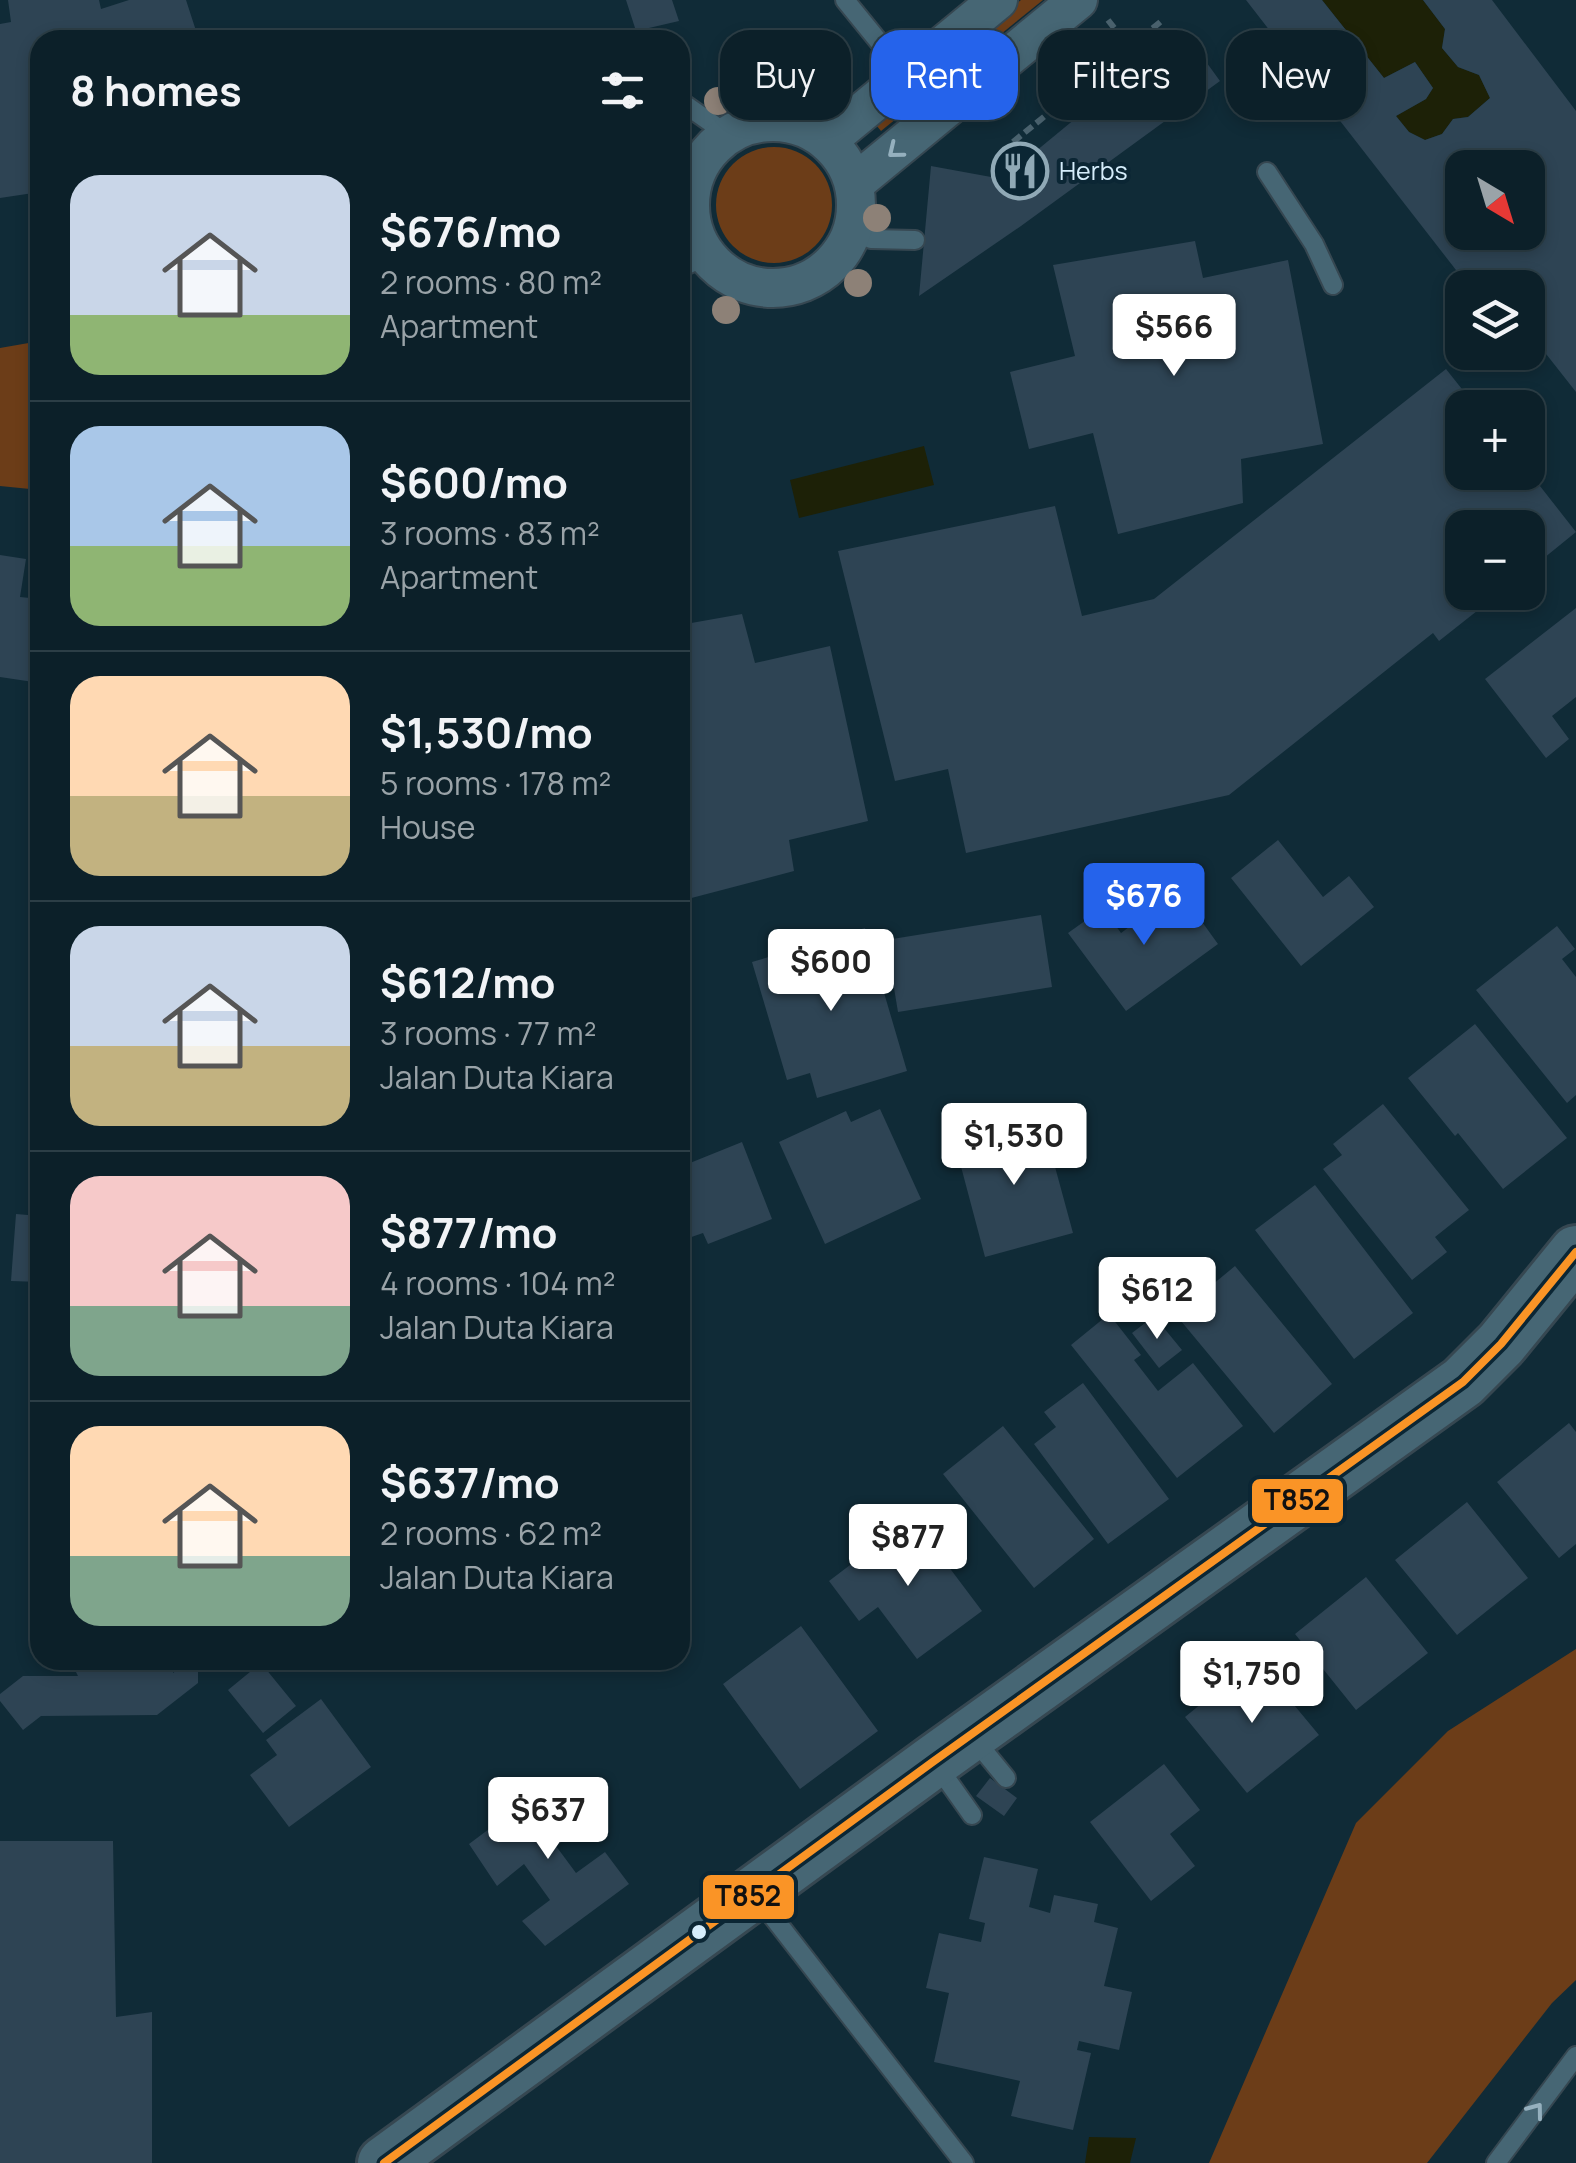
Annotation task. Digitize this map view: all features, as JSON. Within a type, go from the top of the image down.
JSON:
[{"type":"main road","points":[[384,2163],[952,1748],[1463,1382],[1576,1252]]},
{"type":"street","points":[[962,30],[998,0]]},
{"type":"street","points":[[854,184],[1082,14]]},
{"type":"street","points":[[827,141],[871,105]]},
{"type":"street","points":[[690,195],[693,178],[706,153],[726,134],[760,122],[778,121],[812,130],[827,141],[844,160],[854,184],[856,208],[852,232],[826,269],[805,282],[782,288],[748,284],[693,262],[690,215]]},
{"type":"lane","points":[[845,0],[871,32]]},
{"type":"lane","points":[[690,109],[726,134]]},
{"type":"lane","points":[[1267,172],[1314,244],[1334,285]]},
{"type":"lane","points":[[852,232],[872,239],[915,240]]},
{"type":"lane","points":[[952,1748],[1006,1778]]},
{"type":"lane","points":[[952,1748],[972,1815]]},
{"type":"lane","points":[[755,1894],[964,2163]]},
{"type":"lane","points":[[1496,2163],[1576,2056]]},
{"type":"path","points":[[1151,30],[1164,19]]},
{"type":"path","points":[[1013,142],[1040,120]]},
{"type":"shaded area","points":[[1021,0],[1043,0],[1006,30],[984,30]]},
{"type":"shaded area","points":[[1322,0],[1423,0],[1445,29],[1442,48],[1458,67],[1479,75],[1490,98],[1468,117],[1453,119],[1442,134],[1425,140],[1409,132],[1396,116],[1426,99],[1433,88],[1415,62],[1384,78],[1366,55],[1366,30],[1346,30]]},
{"type":"shaded area","points":[[872,120],[895,120],[881,131]]},
{"type":"shaded area","points":[[774,147],[796,152],[815,164],[827,183],[832,205],[827,227],[815,246],[796,258],[774,263],[752,258],[733,246],[721,227],[716,205],[721,183],[733,164],[752,152]]},
{"type":"shaded area","points":[[30,343],[30,489],[0,486],[0,348]]},
{"type":"shaded area","points":[[924,446],[934,485],[799,518],[790,480]]},
{"type":"shaded area","points":[[1576,1649],[1576,1980],[1552,2003],[1427,2163],[1209,2163],[1356,1823],[1448,1731]]},
{"type":"shaded area","points":[[1089,2137],[1136,2138],[1130,2163],[1085,2163]]},
{"type":"building","points":[[8,0],[99,0],[101,9],[129,0],[186,0],[196,30],[30,30],[30,194],[0,198],[0,24],[11,22]]},
{"type":"building","points":[[626,0],[672,0],[679,21],[636,30]]},
{"type":"building","points":[[1246,0],[1322,0],[1346,30],[1269,30]]},
{"type":"building","points":[[1423,0],[1492,0],[1576,111],[1576,392],[1545,353],[1545,270],[1456,270],[1339,120],[1366,120],[1366,55],[1384,78],[1415,62],[1433,88],[1426,99],[1396,116],[1409,132],[1425,140],[1442,134],[1453,119],[1468,117],[1490,98],[1479,75],[1458,67],[1442,48],[1445,29]]},
{"type":"building","points":[[1206,62],[1220,81],[1206,91]]},
{"type":"building","points":[[1074,120],[1166,120],[919,296],[931,166],[1002,179]]},
{"type":"building","points":[[1195,241],[1203,278],[1288,260],[1323,444],[1241,459],[1243,503],[1118,534],[1093,433],[1029,449],[1010,372],[1075,356],[1053,265]]},
{"type":"building","points":[[1445,370],[1463,390],[1445,390],[1445,490],[1543,490],[1576,532],[1545,557],[1545,510],[1445,510],[1445,610],[1478,610],[1439,641],[1433,633],[1229,795],[966,853],[948,769],[895,781],[838,551],[1055,506],[1082,616],[1154,599]]},
{"type":"building","points":[[0,555],[26,559],[20,597],[30,598],[30,682],[0,677]]},
{"type":"building","points":[[1576,608],[1576,697],[1552,716],[1569,739],[1546,758],[1485,679]]},
{"type":"building","points":[[742,614],[755,663],[830,646],[868,821],[789,840],[794,871],[690,898],[690,623]]},
{"type":"building","points":[[1278,840],[1323,897],[1349,876],[1374,907],[1301,966],[1231,878]]},
{"type":"building","points":[[1179,890],[1218,944],[1126,1011],[1068,933],[1103,908],[1121,933]]},
{"type":"building","points":[[1041,915],[1052,987],[898,1012],[886,940]]},
{"type":"building","points":[[1557,926],[1575,949],[1562,959],[1576,977],[1576,1095],[1567,1103],[1476,990]]},
{"type":"building","points":[[865,928],[907,1071],[817,1098],[810,1073],[787,1080],[752,962]]},
{"type":"building","points":[[1475,1024],[1567,1138],[1503,1189],[1408,1078]]},
{"type":"building","points":[[1383,1104],[1469,1210],[1435,1237],[1447,1252],[1412,1280],[1323,1169],[1342,1155],[1333,1144]]},
{"type":"building","points":[[880,1109],[921,1199],[825,1244],[779,1142],[846,1111],[851,1122]]},
{"type":"building","points":[[1042,1119],[1073,1233],[985,1257],[955,1144]]},
{"type":"building","points":[[742,1142],[772,1219],[708,1244],[703,1233],[690,1238],[690,1163]]},
{"type":"building","points":[[1315,1185],[1413,1313],[1354,1359],[1255,1230]]},
{"type":"building","points":[[16,1214],[30,1215],[30,1282],[11,1281]]},
{"type":"building","points":[[1235,1266],[1332,1384],[1274,1433],[1166,1303],[1203,1273],[1212,1285]]},
{"type":"building","points":[[1109,1314],[1141,1355],[1134,1360],[1158,1391],[1193,1363],[1243,1426],[1177,1478],[1071,1345]]},
{"type":"building","points":[[1154,1316],[1182,1350],[1159,1368],[1132,1333]]},
{"type":"building","points":[[1083,1383],[1169,1499],[1108,1544],[1034,1444],[1056,1427],[1044,1412]]},
{"type":"building","points":[[1569,1423],[1576,1432],[1576,1544],[1559,1558],[1497,1482]]},
{"type":"building","points":[[1003,1426],[1094,1539],[1034,1588],[943,1474]]},
{"type":"building","points":[[1467,1502],[1528,1578],[1457,1635],[1395,1560]]},
{"type":"building","points":[[912,1518],[982,1611],[917,1659],[878,1607],[859,1621],[829,1581]]},
{"type":"building","points":[[1366,1577],[1428,1653],[1356,1710],[1295,1634]]},
{"type":"building","points":[[801,1626],[878,1731],[800,1789],[723,1684]]},
{"type":"building","points":[[1256,1659],[1319,1735],[1247,1793],[1185,1717]]},
{"type":"building","points":[[75,1670],[198,1670],[198,1683],[157,1715],[41,1716],[23,1730],[0,1701],[0,1694],[23,1676],[78,1676]]},
{"type":"building","points":[[252,1670],[267,1670],[296,1706],[263,1733],[228,1690]]},
{"type":"building","points":[[321,1699],[371,1767],[289,1827],[250,1775],[277,1755],[266,1740]]},
{"type":"building","points":[[1164,1764],[1200,1810],[1170,1834],[1195,1866],[1151,1901],[1090,1822]]},
{"type":"building","points":[[990,1778],[1017,1798],[1004,1816],[976,1796]]},
{"type":"building","points":[[554,1780],[586,1824],[556,1846],[576,1873],[605,1852],[629,1884],[545,1946],[522,1921],[550,1900],[524,1864],[497,1886],[469,1844]]},
{"type":"building","points":[[0,1841],[113,1841],[116,2017],[152,2012],[152,2163],[0,2163]]},
{"type":"building","points":[[984,1857],[1038,1869],[1029,1907],[1050,1913],[1054,1895],[1098,1904],[1094,1922],[1118,1928],[1104,1986],[1132,1992],[1119,2050],[1079,2041],[1077,2050],[1091,2053],[1073,2130],[1011,2116],[1020,2081],[934,2062],[949,1993],[926,1988],[939,1933],[981,1942],[985,1923],[969,1919]]},
{"type":"transit line","name":"T852","points":[[384,2163],[934,1761],[1463,1382],[1501,1344],[1576,1252]]},
{"type":"place","name":"Herbs","points":[[1020,171]]}]
